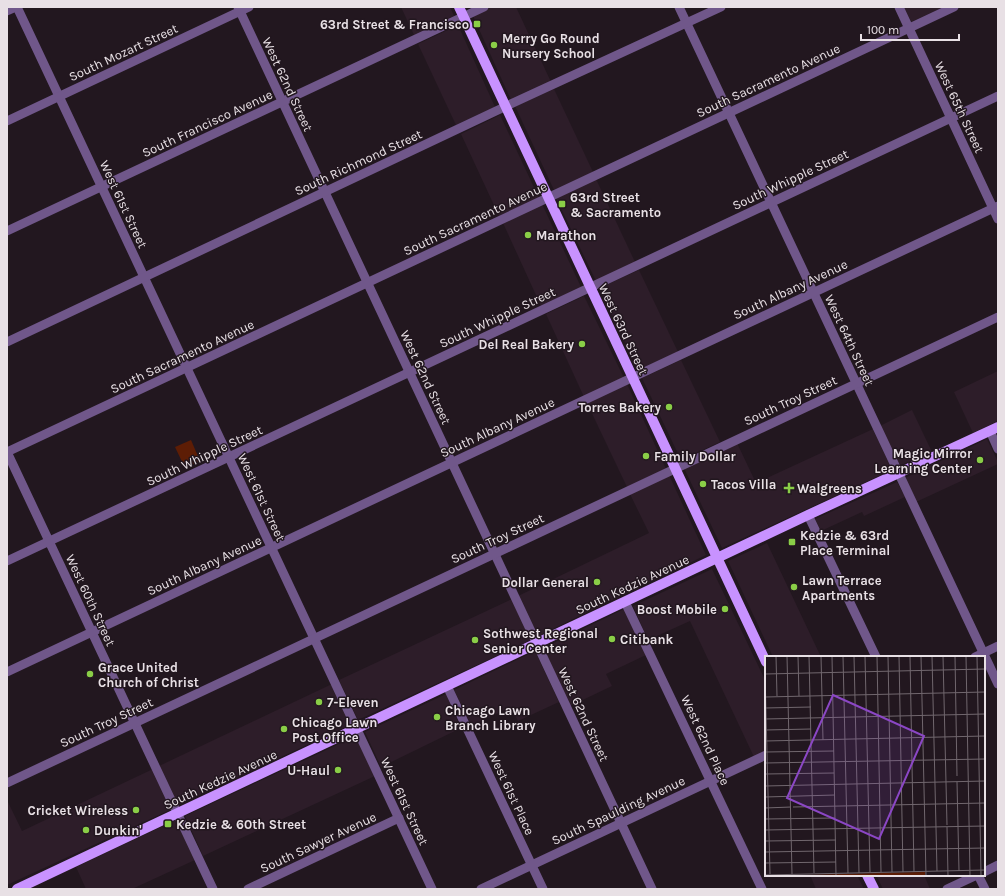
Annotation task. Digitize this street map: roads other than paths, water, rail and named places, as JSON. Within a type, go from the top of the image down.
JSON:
[{"type":"main road","name":"West 63rd Street","points":[[459,7],[765,660]]},
{"type":"main road","name":"South Kedzie Avenue","points":[[18,889],[717,558],[994,429]]},
{"type":"main road","points":[[868,876],[874,889]]},
{"type":"street","points":[[7,11],[17,7]]},
{"type":"street","name":"West 61st Street","points":[[17,7],[432,889]]},
{"type":"street","name":"South Mozart Street","points":[[7,121],[239,9],[249,7]]},
{"type":"street","name":"South Francisco Avenue","points":[[7,231],[484,7]]},
{"type":"street","name":"West 64th Street","points":[[679,7],[984,656]]},
{"type":"street","name":"South Richmond Street","points":[[7,342],[721,7]]},
{"type":"street","name":"West 65th Street","points":[[899,7],[951,118],[996,208],[998,219]]},
{"type":"street","name":"South Sacramento Avenue","points":[[7,452],[954,7]]},
{"type":"street","name":"West 62nd Street","points":[[239,9],[652,889]]},
{"type":"street","name":"South Whipple Street","points":[[7,562],[998,96]]},
{"type":"street","name":"South Albany Avenue","points":[[7,672],[632,377],[996,208]]},
{"type":"street","name":"South Troy Street","points":[[7,783],[998,317]]},
{"type":"street","points":[[994,429],[998,449]]},
{"type":"street","name":"West 60th Street","points":[[7,452],[213,889]]},
{"type":"street","points":[[808,516],[876,656]]},
{"type":"street","name":"West 62nd Place","points":[[625,602],[762,889]]},
{"type":"street","points":[[976,656],[998,646]]},
{"type":"street","name":"West 64th Street","points":[[985,657],[998,684]]},
{"type":"street","name":"West 61st Place","points":[[448,686],[543,889]]},
{"type":"street","name":"South Spaulding Avenue","points":[[481,889],[765,755]]},
{"type":"street","name":"South Sawyer Avenue","points":[[248,889],[399,818]]},
{"type":"street","points":[[985,872],[998,865]]},
{"type":"street","points":[[947,889],[976,876]]},
{"type":"street","points":[[978,876],[985,889]]},
{"type":"place","name":"63rd Street & Francisco","points":[[477,24]]},
{"type":"place","name":"Merry Go Round Nursery School","points":[[494,45]]},
{"type":"place","name":"63rd Street & Sacramento","points":[[562,204]]},
{"type":"place","name":"Marathon","points":[[528,235]]},
{"type":"place","name":"Del Real Bakery","points":[[582,344]]},
{"type":"place","name":"Torres Bakery","points":[[669,407]]},
{"type":"place","name":"Family Dollar","points":[[646,456]]},
{"type":"place","name":"Magic Mirror Learning Center","points":[[980,460]]},
{"type":"place","name":"Tacos Villa","points":[[703,484]]},
{"type":"place","name":"Walgreens","points":[[789,488]]},
{"type":"place","name":"Kedzie & 63rd Place Terminal","points":[[792,542]]},
{"type":"place","name":"Dollar General","points":[[597,582]]},
{"type":"place","name":"Lawn Terrace Apartments","points":[[794,587]]},
{"type":"place","name":"Boost Mobile","points":[[725,609]]},
{"type":"place","name":"Citibank","points":[[612,639]]},
{"type":"place","name":"Sothwest Regional Senior Center","points":[[475,640]]},
{"type":"place","name":"Grace United Church of Christ","points":[[90,674]]},
{"type":"place","name":"7-Eleven","points":[[319,702]]},
{"type":"place","name":"Chicago Lawn Branch Library","points":[[437,717]]},
{"type":"place","name":"Chicago Lawn Post Office","points":[[284,729]]},
{"type":"place","name":"U-Haul","points":[[338,770]]},
{"type":"place","name":"Cricket Wireless","points":[[136,810]]},
{"type":"place","name":"Kedzie & 60th Street","points":[[168,824]]},
{"type":"place","name":"Dunkin'","points":[[86,830]]}]
